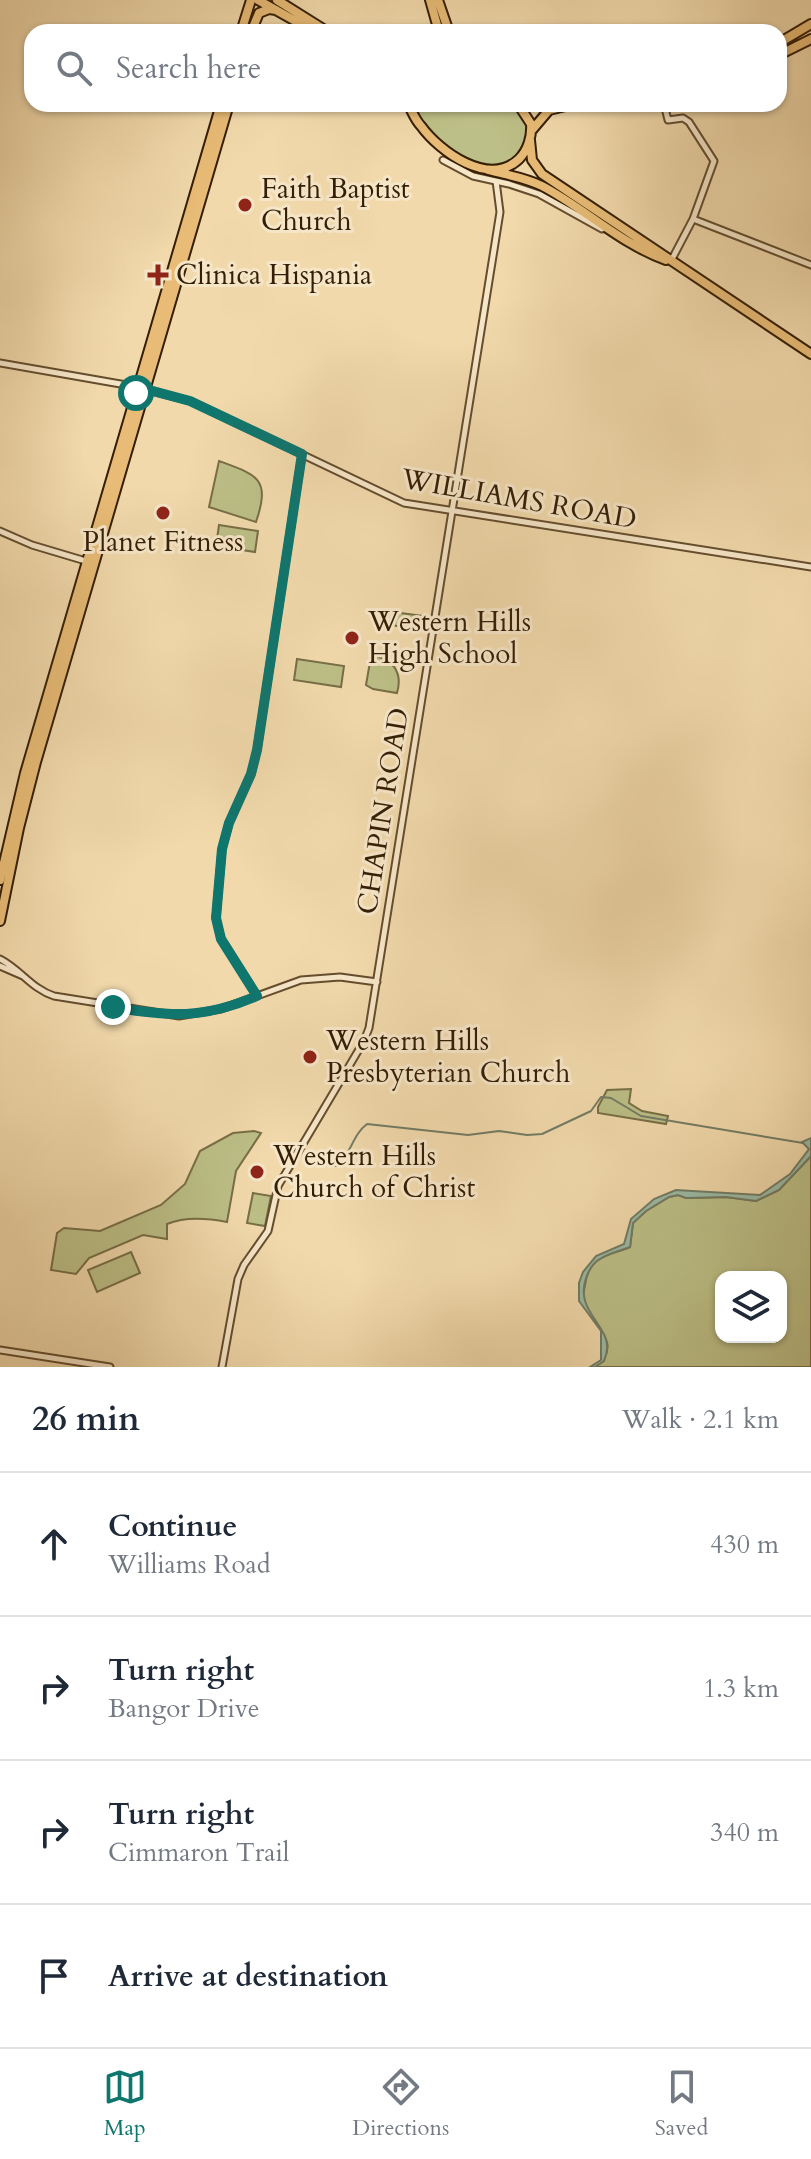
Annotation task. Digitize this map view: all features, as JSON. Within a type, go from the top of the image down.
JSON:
[{"type":"main road","points":[[247,24],[251,0]]},
{"type":"main road","points":[[249,24],[259,0],[282,4],[315,24]]},
{"type":"main road","points":[[430,0],[437,24]]},
{"type":"main road","points":[[438,0],[446,24]]},
{"type":"main road","points":[[239,1],[245,11],[246,24]]},
{"type":"main road","points":[[251,24],[261,11],[282,4]]},
{"type":"main road","points":[[282,4],[306,24]]},
{"type":"main road","points":[[787,38],[811,24]]},
{"type":"main road","points":[[787,51],[811,39]]},
{"type":"main road","points":[[0,880],[25,773],[90,562],[219,112]]},
{"type":"main road","points":[[141,388],[227,112]]},
{"type":"main road","points":[[413,112],[446,156],[544,187],[655,256],[670,262],[811,354]]},
{"type":"main road","points":[[525,112],[531,135],[532,160],[542,174],[665,255],[670,262]]},
{"type":"main road","points":[[488,170],[513,164],[523,154],[547,112]]},
{"type":"main road","points":[[0,921],[27,794],[90,562]]},
{"type":"main road","points":[[25,773],[23,791],[27,794]]},
{"type":"street","points":[[666,112],[668,120],[683,118],[689,122],[714,161],[693,219],[670,262]]},
{"type":"street","points":[[446,156],[473,176],[539,194],[642,252],[655,256]]},
{"type":"street","name":"CHAPIN ROAD","points":[[222,1367],[240,1274],[268,1231],[280,1180],[364,1041],[377,982],[500,212],[496,181]]},
{"type":"street","points":[[693,219],[811,265]]},
{"type":"street","name":"WILLIAMS ROAD","points":[[0,363],[141,388],[190,401],[404,503],[811,567]]},
{"type":"street","points":[[257,996],[217,928],[220,858],[229,823],[251,774],[257,750],[302,454]]},
{"type":"street","points":[[0,531],[32,545],[90,562]]},
{"type":"street","points":[[0,959],[13,966],[38,990],[54,996],[169,1015],[221,1009],[301,980],[340,977],[377,982]]},
{"type":"street","points":[[0,966],[24,977]]},
{"type":"street","points":[[0,1350],[110,1367]]},
{"type":"green space","points":[[418,112],[520,112],[528,124],[522,149],[509,162],[491,165],[470,161],[450,151],[433,137]]},
{"type":"green space","points":[[219,461],[243,470],[257,480],[262,496],[256,522],[209,507]]},
{"type":"green space","points":[[219,525],[258,531],[255,552],[216,546]]},
{"type":"green space","points":[[393,612],[424,616],[422,630],[391,625]]},
{"type":"green space","points":[[371,656],[385,659],[394,667],[399,679],[397,693],[366,685]]},
{"type":"green space","points":[[297,659],[344,666],[341,687],[294,680]]},
{"type":"green space","points":[[631,1089],[629,1103],[642,1111],[668,1116],[666,1124],[598,1113],[607,1090]]},
{"type":"green space","points":[[233,1133],[261,1133],[236,1171],[227,1222],[197,1218],[174,1221],[167,1224],[167,1239],[143,1235],[89,1258],[76,1274],[51,1270],[57,1233],[64,1228],[100,1231],[161,1205],[185,1184],[200,1151]]},
{"type":"green space","points":[[811,1156],[811,1367],[595,1367],[604,1359],[607,1343],[583,1296],[586,1279],[595,1262],[630,1247],[633,1223],[669,1197],[726,1197],[756,1201],[779,1190]]},
{"type":"green space","points":[[253,1193],[271,1196],[265,1226],[247,1223]]},
{"type":"green space","points":[[131,1252],[140,1273],[97,1292],[88,1270]]},
{"type":"shaded area","points":[[811,1138],[811,1156],[779,1190],[756,1201],[678,1195],[646,1211],[633,1223],[630,1247],[598,1260],[588,1273],[585,1300],[606,1338],[607,1349],[604,1361],[590,1367],[601,1360],[601,1331],[579,1301],[579,1283],[583,1272],[596,1256],[624,1244],[631,1219],[654,1199],[676,1190],[760,1195],[790,1174],[809,1149],[802,1142]]},
{"type":"waterway","points":[[305,1163],[337,1166],[367,1124],[468,1135],[499,1131],[542,1134],[591,1111],[601,1097],[611,1098],[641,1116],[803,1143]]},
{"type":"place","name":"Faith Baptist Church","points":[[245,205]]},
{"type":"place","name":"Clinica Hispania","points":[[158,275]]},
{"type":"place","name":"Planet Fitness","points":[[163,513]]},
{"type":"place","name":"Western Hills High School","points":[[352,638]]},
{"type":"place","name":"Western Hills Presbyterian Church","points":[[310,1057]]},
{"type":"place","name":"Western Hills Church of Christ","points":[[257,1172]]},
{"type":"route","points":[[113,1007],[179,1016],[221,1009],[257,996],[217,928],[220,858],[229,823],[251,774],[257,750],[302,454],[183,398],[138,387],[136,393]]}]
